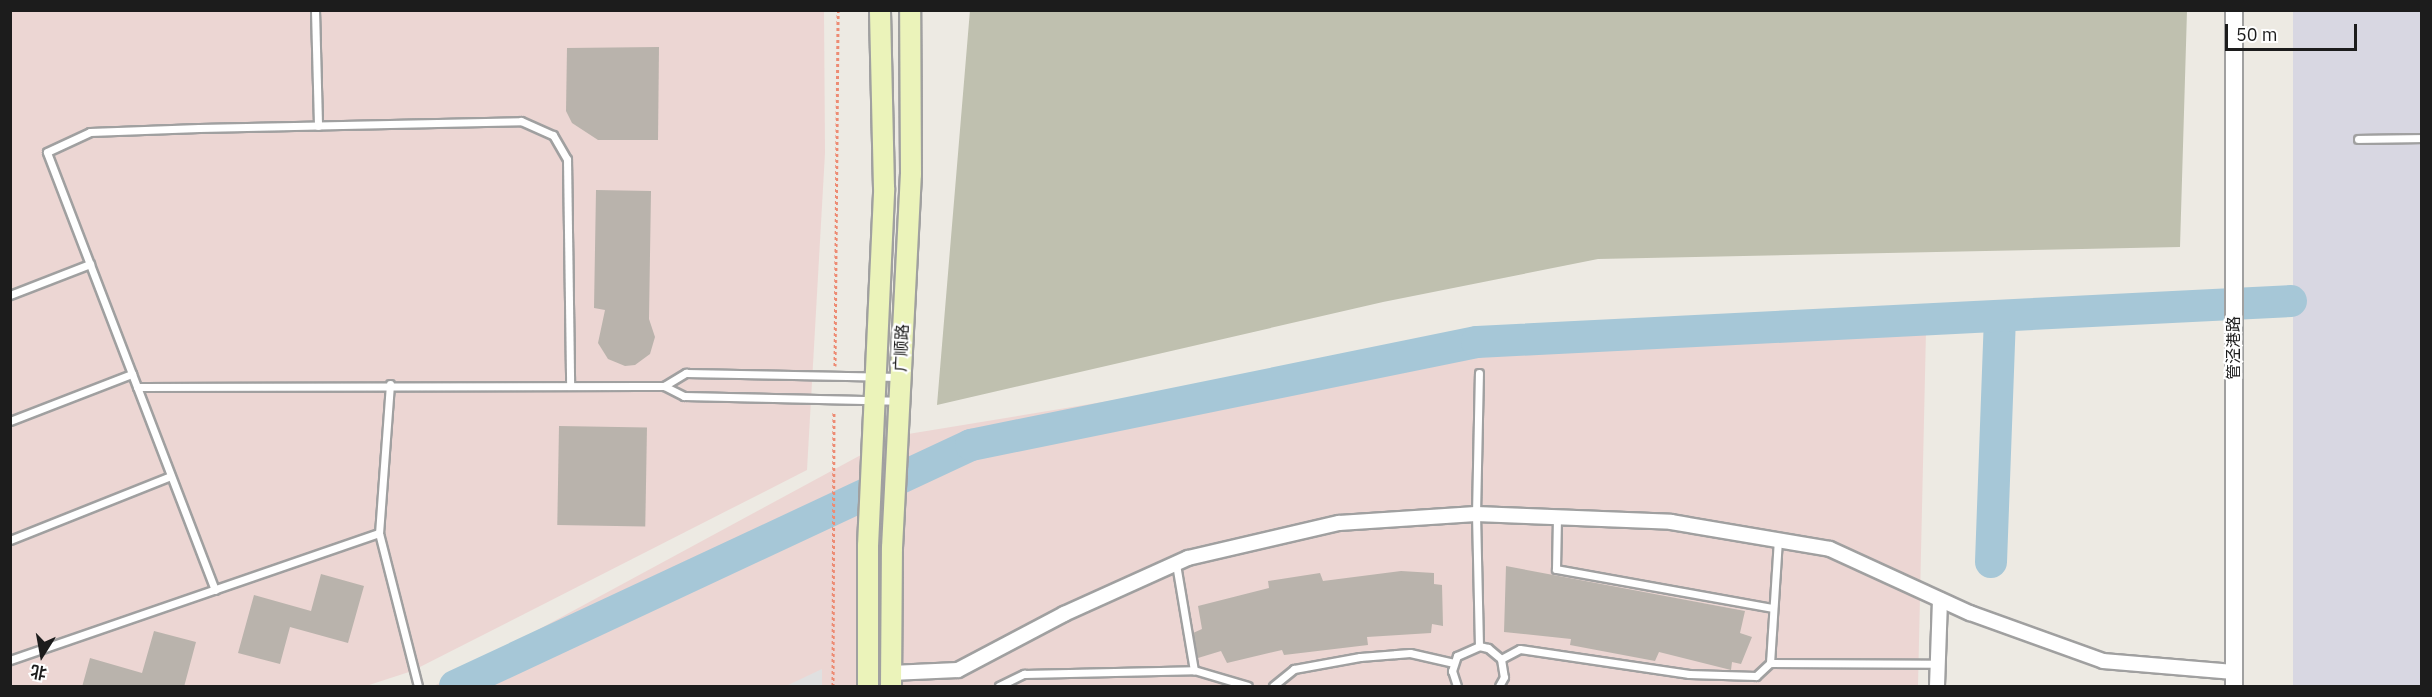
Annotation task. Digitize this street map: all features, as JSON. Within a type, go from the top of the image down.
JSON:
[{"type":"main road","name":"广顺路","points":[[868,687],[868,546],[884,188],[880,10]]},
{"type":"main road","name":"广顺路","points":[[891,680],[896,436],[911,174],[910,10]]},
{"type":"street","name":"管泾港路","points":[[2234,10],[2234,679]]},
{"type":"street","points":[[891,680],[958,670],[1064,614],[1176,564],[1339,523],[1476,514],[1557,515],[1671,522],[1830,549],[1970,613],[2103,662],[2234,679]]},
{"type":"street","points":[[1937,687],[1940,600]]},
{"type":"lane","points":[[315,10],[318,126]]},
{"type":"lane","points":[[215,590],[47,152],[90,132],[520,121],[553,135],[567,159],[570,385]]},
{"type":"lane","points":[[2358,139],[2421,138]]},
{"type":"lane","points":[[10,295],[90,264]]},
{"type":"lane","points":[[664,386],[686,373],[900,377]]},
{"type":"lane","points":[[1479,373],[1476,514],[1479,646]]},
{"type":"lane","points":[[10,421],[132,374]]},
{"type":"lane","points":[[390,384],[379,533],[405,643],[418,687]]},
{"type":"lane","points":[[137,387],[390,384],[664,386],[684,396],[898,401]]},
{"type":"lane","points":[[10,540],[171,476]]},
{"type":"lane","points":[[1557,515],[1556,569],[1773,608]]},
{"type":"lane","points":[[10,660],[379,533]]},
{"type":"lane","points":[[1770,663],[1778,540]]},
{"type":"lane","points":[[1176,564],[1194,670]]},
{"type":"lane","points":[[1457,687],[1454,663],[1463,651],[1479,646],[1488,648],[1501,659],[1504,677],[1499,687]]},
{"type":"lane","points":[[1501,659],[1520,649],[1689,674],[1756,676],[1770,663],[1937,664]]},
{"type":"lane","points":[[1273,687],[1294,669],[1360,657],[1410,653],[1454,663]]},
{"type":"lane","points":[[999,687],[1024,674],[1194,670],[1248,687]]},
{"type":"path","points":[[835,376],[838,10]]},
{"type":"path","points":[[833,687],[834,399]]},
{"type":"shaded area","points":[[970,10],[2187,11],[2180,247],[1598,259],[1383,302],[937,405]]},
{"type":"shaded area","points":[[10,11],[824,11],[825,153],[807,470],[412,671],[366,686],[11,686]]},
{"type":"shaded area","points":[[2293,11],[2421,11],[2421,686],[2293,686]]},
{"type":"shaded area","points":[[1926,331],[1918,686],[434,686],[896,436],[1460,343]]},
{"type":"shaded area","points":[[822,669],[822,686],[786,686]]},
{"type":"building","points":[[659,47],[658,140],[598,140],[572,123],[566,111],[567,48]]},
{"type":"building","points":[[596,190],[651,191],[649,319],[655,337],[650,354],[635,365],[625,366],[608,359],[598,343],[605,310],[594,308]]},
{"type":"building","points":[[559,426],[647,428],[645,527],[557,525]]},
{"type":"building","points":[[1506,566],[1745,611],[1740,633],[1752,637],[1741,664],[1732,662],[1731,670],[1659,652],[1655,661],[1570,645],[1571,639],[1504,632]]},
{"type":"building","points":[[1401,571],[1434,573],[1434,584],[1442,585],[1443,626],[1432,624],[1431,633],[1367,637],[1368,645],[1284,655],[1282,650],[1227,663],[1221,651],[1198,658],[1193,633],[1202,629],[1198,606],[1269,588],[1268,581],[1320,573],[1323,581]]},
{"type":"building","points":[[321,574],[364,586],[348,643],[290,627],[280,664],[238,653],[254,595],[311,611]]},
{"type":"building","points":[[154,631],[196,642],[184,687],[82,687],[90,658],[142,673]]},
{"type":"waterway","points":[[455,686],[971,445],[1477,342],[2291,301]]},
{"type":"waterway","points":[[1991,562],[2000,316]]}]
